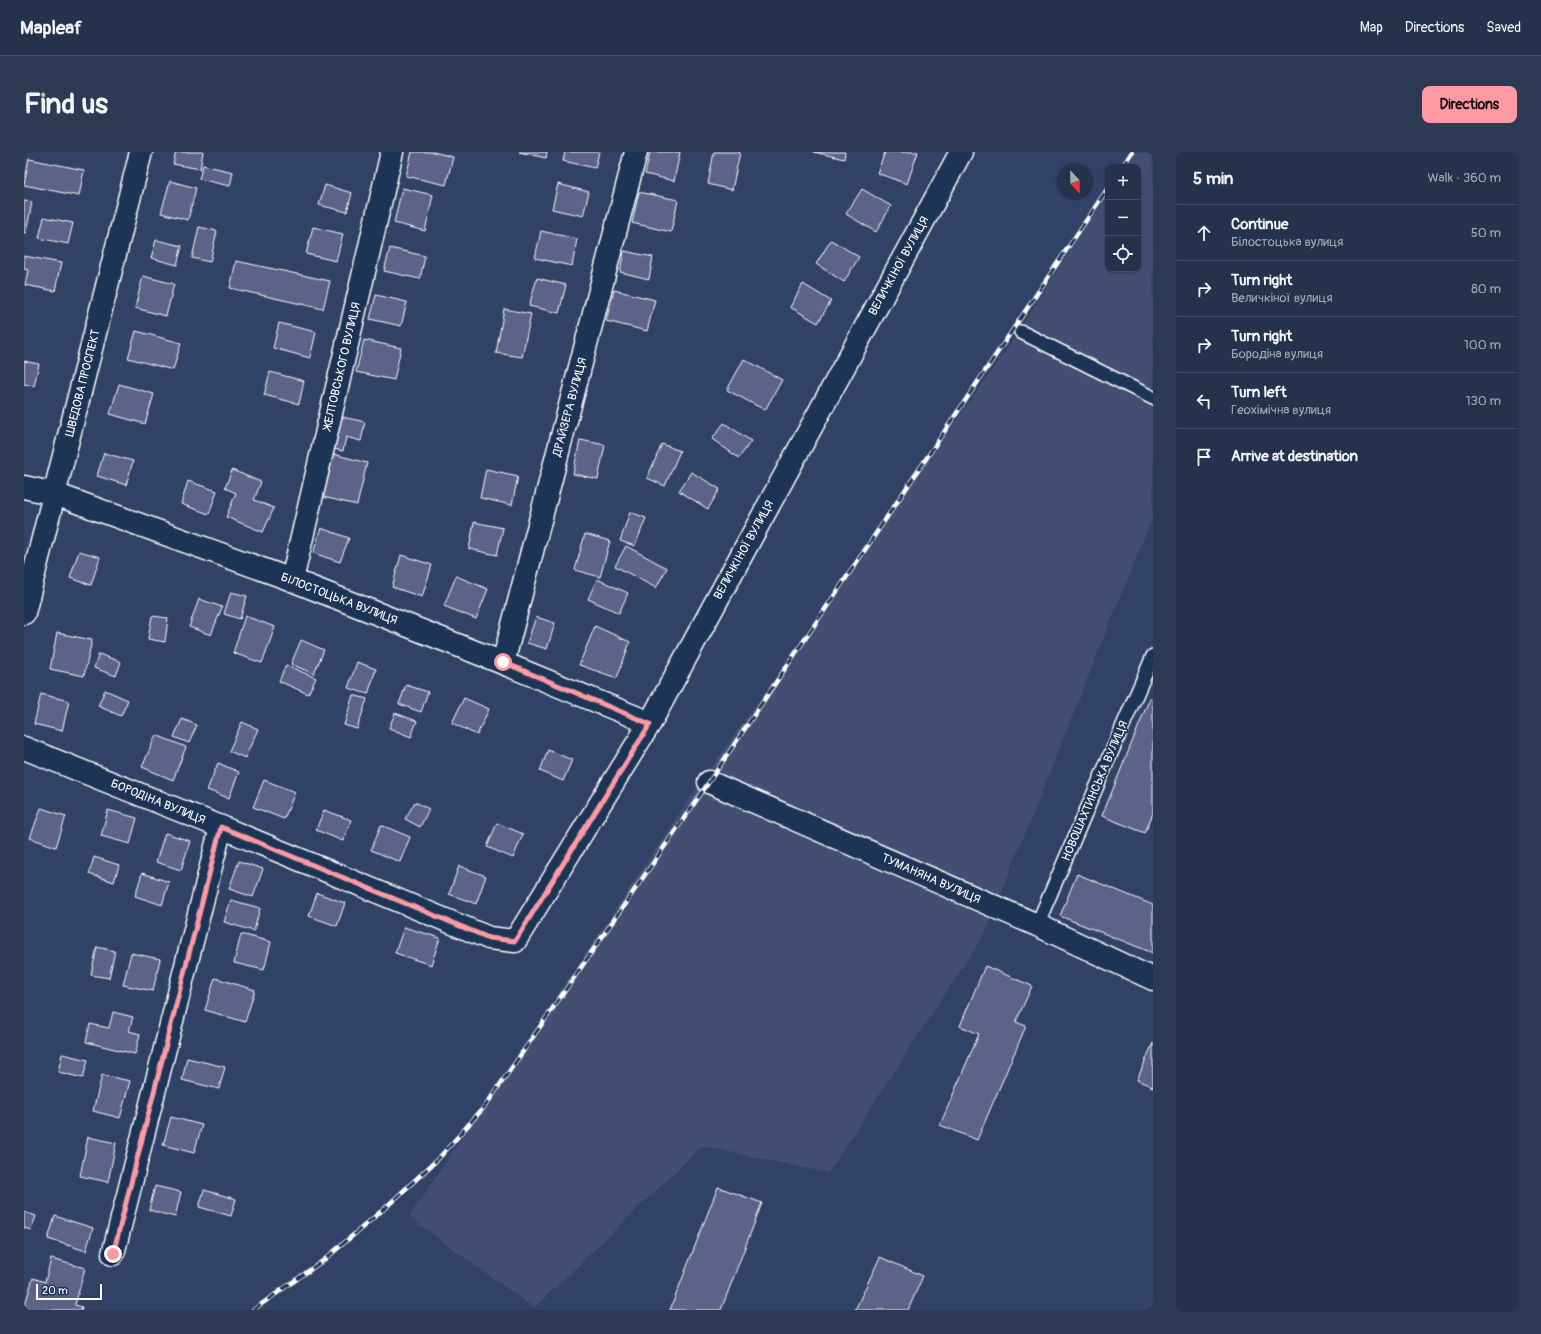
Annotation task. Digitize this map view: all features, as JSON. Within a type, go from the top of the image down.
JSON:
[{"type":"street","name":"ШВЕДОВА ПРОСПЕКТ","points":[[24,613],[141,152]]},
{"type":"street","name":"ЖЕЛТОВСЬКОГО ВУЛИЦЯ","points":[[292,580],[392,152]]},
{"type":"street","name":"ДРАЙЗЕРА ВУЛИЦЯ","points":[[503,662],[636,152]]},
{"type":"street","name":"ВЕЛИЧКІНОЇ ВУЛИЦЯ","points":[[515,941],[650,724],[961,152]]},
{"type":"street","name":"БІЛОСТОЦЬКА ВУЛИЦЯ","points":[[24,487],[55,494],[292,580],[503,662],[650,724]]},
{"type":"street","name":"БОРОДІНА ВУЛИЦЯ","points":[[24,748],[221,827],[489,938],[515,941]]},
{"type":"street","name":"ТУМАНЯНА ВУЛИЦЯ","points":[[709,782],[1037,925],[1153,979]]},
{"type":"street","points":[[113,1254],[221,827]]},
{"type":"lane","points":[[1021,332],[1153,398]]},
{"type":"lane","name":"НОВОШАХТИНСЬКА ВУЛИЦЯ","points":[[1037,925],[1153,656]]},
{"type":"shaded area","points":[[1134,152],[1153,152],[1153,516],[985,933],[828,1173],[702,1146],[534,1308],[409,1217],[692,795],[1005,352],[1105,197],[1105,272],[1141,272],[1141,164],[1126,164]]},
{"type":"building","points":[[176,152],[203,152],[200,169],[173,164]]},
{"type":"building","points":[[412,152],[433,152],[453,157],[446,185],[406,176]]},
{"type":"building","points":[[519,152],[547,152],[546,158]]},
{"type":"building","points":[[565,152],[599,152],[595,168],[563,161]]},
{"type":"building","points":[[650,152],[680,152],[674,181],[645,174]]},
{"type":"building","points":[[714,152],[740,152],[732,190],[708,184]]},
{"type":"building","points":[[814,152],[845,152],[844,159]]},
{"type":"building","points":[[885,152],[918,152],[907,184],[877,173]]},
{"type":"building","points":[[29,159],[84,170],[79,196],[24,185]]},
{"type":"building","points":[[203,165],[233,172],[230,186],[199,179]]},
{"type":"building","points":[[170,181],[196,188],[188,220],[161,213]]},
{"type":"building","points":[[558,184],[589,192],[583,216],[552,209]]},
{"type":"building","points":[[325,185],[352,193],[347,212],[319,205]]},
{"type":"building","points":[[402,188],[433,195],[425,231],[394,223]]},
{"type":"building","points":[[862,189],[891,206],[876,232],[846,214]]},
{"type":"building","points":[[639,192],[678,200],[671,232],[632,223]]},
{"type":"building","points":[[24,201],[32,202],[26,233],[24,233]]},
{"type":"building","points":[[44,217],[73,223],[68,244],[39,238]]},
{"type":"building","points":[[199,227],[217,231],[210,262],[192,258]]},
{"type":"building","points":[[313,227],[343,234],[336,261],[306,254]]},
{"type":"building","points":[[541,231],[577,239],[572,266],[535,258]]},
{"type":"building","points":[[156,240],[182,246],[177,265],[151,258]]},
{"type":"building","points":[[831,240],[859,257],[844,282],[816,264]]},
{"type":"building","points":[[390,248],[425,256],[420,279],[384,271]]},
{"type":"building","points":[[624,251],[653,257],[649,279],[620,272]]},
{"type":"building","points":[[24,256],[61,263],[55,291],[25,285],[28,270],[24,269]]},
{"type":"building","points":[[236,261],[330,281],[323,309],[230,288]]},
{"type":"building","points":[[143,276],[174,284],[166,316],[135,308]]},
{"type":"building","points":[[537,278],[566,285],[559,313],[529,306]]},
{"type":"building","points":[[803,284],[831,301],[818,323],[790,307]]},
{"type":"building","points":[[614,290],[655,300],[647,331],[606,321]]},
{"type":"building","points":[[376,295],[407,302],[401,326],[370,319]]},
{"type":"building","points":[[504,309],[531,314],[522,357],[496,353]]},
{"type":"building","points":[[279,323],[316,332],[310,358],[273,348]]},
{"type":"building","points":[[136,331],[181,343],[173,370],[128,358]]},
{"type":"building","points":[[364,340],[401,348],[394,380],[356,372]]},
{"type":"building","points":[[744,359],[782,380],[765,410],[727,390]]},
{"type":"building","points":[[24,361],[39,364],[34,386],[24,384]]},
{"type":"building","points":[[270,372],[304,381],[299,404],[264,395]]},
{"type":"building","points":[[119,384],[154,394],[145,424],[110,414]]},
{"type":"building","points":[[338,416],[365,422],[361,441],[346,437],[343,451],[330,448]]},
{"type":"building","points":[[724,423],[751,441],[739,458],[712,439]]},
{"type":"building","points":[[580,440],[605,445],[598,479],[573,474]]},
{"type":"building","points":[[662,444],[680,451],[665,486],[647,478]]},
{"type":"building","points":[[104,453],[133,461],[126,485],[97,476]]},
{"type":"building","points":[[333,454],[367,463],[357,505],[323,497]]},
{"type":"building","points":[[486,469],[518,476],[512,505],[480,498]]},
{"type":"building","points":[[232,470],[261,482],[254,500],[274,508],[263,532],[226,517],[236,493],[225,488]]},
{"type":"building","points":[[691,472],[720,489],[708,509],[679,491]]},
{"type":"building","points":[[188,481],[217,491],[209,514],[181,504]]},
{"type":"building","points":[[630,512],[646,518],[635,546],[620,541]]},
{"type":"building","points":[[474,522],[503,528],[497,555],[469,549]]},
{"type":"building","points":[[321,528],[349,538],[340,562],[313,553]]},
{"type":"building","points":[[585,534],[610,541],[600,577],[575,570]]},
{"type":"building","points":[[626,546],[667,568],[656,588],[615,566]]},
{"type":"building","points":[[79,551],[100,557],[91,585],[70,578]]},
{"type":"building","points":[[401,555],[432,565],[422,597],[392,587]]},
{"type":"building","points":[[456,576],[488,589],[476,619],[444,606]]},
{"type":"building","points":[[597,579],[628,593],[619,613],[588,599]]},
{"type":"building","points":[[231,592],[247,596],[240,619],[224,614]]},
{"type":"building","points":[[199,599],[222,607],[211,635],[189,627]]},
{"type":"building","points":[[152,616],[168,618],[165,642],[148,639]]},
{"type":"building","points":[[245,616],[275,627],[262,663],[233,653]]},
{"type":"building","points":[[536,617],[555,623],[547,649],[527,643]]},
{"type":"building","points":[[595,626],[630,642],[617,678],[579,665]]},
{"type":"building","points":[[57,633],[92,640],[84,676],[50,669]]},
{"type":"building","points":[[301,640],[324,650],[314,674],[291,664]]},
{"type":"building","points":[[99,654],[121,662],[116,676],[94,668]]},
{"type":"building","points":[[357,662],[376,669],[368,694],[348,688]]},
{"type":"building","points":[[286,665],[316,678],[308,694],[279,681]]},
{"type":"building","points":[[406,685],[428,692],[421,712],[399,704]]},
{"type":"building","points":[[105,690],[128,700],[121,716],[98,706]]},
{"type":"building","points":[[41,694],[69,701],[62,731],[34,724]]},
{"type":"building","points":[[353,695],[367,699],[357,729],[344,725]]},
{"type":"building","points":[[464,698],[489,709],[477,735],[452,723]]},
{"type":"building","points":[[1150,698],[1153,699],[1153,813],[1145,833],[1102,816]]},
{"type":"building","points":[[395,713],[417,721],[411,737],[389,728]]},
{"type":"building","points":[[182,719],[197,725],[189,743],[174,737]]},
{"type":"building","points":[[242,722],[258,729],[245,758],[229,751]]},
{"type":"building","points":[[156,735],[186,747],[173,780],[142,767]]},
{"type":"building","points":[[548,750],[572,760],[563,781],[540,771]]},
{"type":"building","points":[[218,763],[239,772],[229,798],[207,790]]},
{"type":"building","points":[[264,780],[295,792],[284,819],[253,807]]},
{"type":"building","points":[[415,802],[429,809],[420,827],[405,819]]},
{"type":"building","points":[[41,808],[66,816],[56,847],[30,838]]},
{"type":"building","points":[[108,810],[137,818],[130,844],[101,836]]},
{"type":"building","points":[[324,810],[351,820],[343,841],[316,830]]},
{"type":"building","points":[[497,823],[523,834],[513,858],[487,847]]},
{"type":"building","points":[[381,825],[410,837],[400,862],[371,850]]},
{"type":"building","points":[[165,833],[190,841],[181,870],[156,862]]},
{"type":"building","points":[[94,857],[119,865],[114,882],[89,874]]},
{"type":"building","points":[[239,861],[263,869],[253,897],[229,889]]},
{"type":"building","points":[[459,866],[486,876],[476,904],[449,894]]},
{"type":"building","points":[[142,873],[169,882],[162,905],[135,896]]},
{"type":"building","points":[[1077,874],[1153,905],[1153,953],[1060,916]]},
{"type":"building","points":[[317,893],[345,903],[337,926],[309,916]]},
{"type":"building","points":[[231,900],[260,908],[254,931],[224,922]]},
{"type":"building","points":[[404,927],[440,938],[431,965],[395,953]]},
{"type":"building","points":[[241,934],[271,942],[264,970],[234,963]]},
{"type":"building","points":[[97,947],[115,951],[109,978],[91,975]]},
{"type":"building","points":[[131,953],[160,959],[153,991],[123,985]]},
{"type":"building","points":[[985,966],[1032,986],[1016,1022],[1026,1026],[977,1140],[940,1125],[979,1034],[960,1026]]},
{"type":"building","points":[[215,978],[255,990],[245,1022],[205,1010]]},
{"type":"building","points":[[113,1012],[133,1017],[129,1031],[140,1034],[135,1054],[86,1042],[90,1024],[109,1028]]},
{"type":"building","points":[[1153,1043],[1153,1087],[1137,1080]]},
{"type":"building","points":[[62,1054],[88,1060],[83,1078],[58,1072]]},
{"type":"building","points":[[187,1058],[225,1067],[219,1089],[182,1080]]},
{"type":"building","points":[[102,1075],[130,1081],[120,1118],[93,1111]]},
{"type":"building","points":[[171,1117],[202,1125],[194,1153],[163,1145]]},
{"type":"building","points":[[88,1137],[116,1143],[108,1182],[80,1176]]},
{"type":"building","points":[[155,1186],[181,1192],[175,1217],[149,1210]]},
{"type":"building","points":[[718,1187],[762,1203],[721,1310],[670,1310]]},
{"type":"building","points":[[204,1190],[236,1199],[231,1216],[199,1207]]},
{"type":"building","points":[[24,1212],[36,1216],[31,1230],[24,1228]]},
{"type":"building","points":[[55,1216],[93,1228],[86,1251],[48,1239]]},
{"type":"building","points":[[880,1257],[923,1276],[908,1310],[855,1310]]},
{"type":"building","points":[[51,1259],[85,1268],[75,1305],[82,1307],[81,1310],[33,1310],[24,1308],[33,1278],[45,1282]]},
{"type":"railway","points":[[1124,164],[1132,152]]},
{"type":"railway","points":[[253,1310],[324,1260],[385,1208],[439,1158],[486,1105],[709,782],[1105,192]]},
{"type":"route","points":[[113,1254],[221,827],[489,938],[515,941],[650,724],[503,662]]}]
